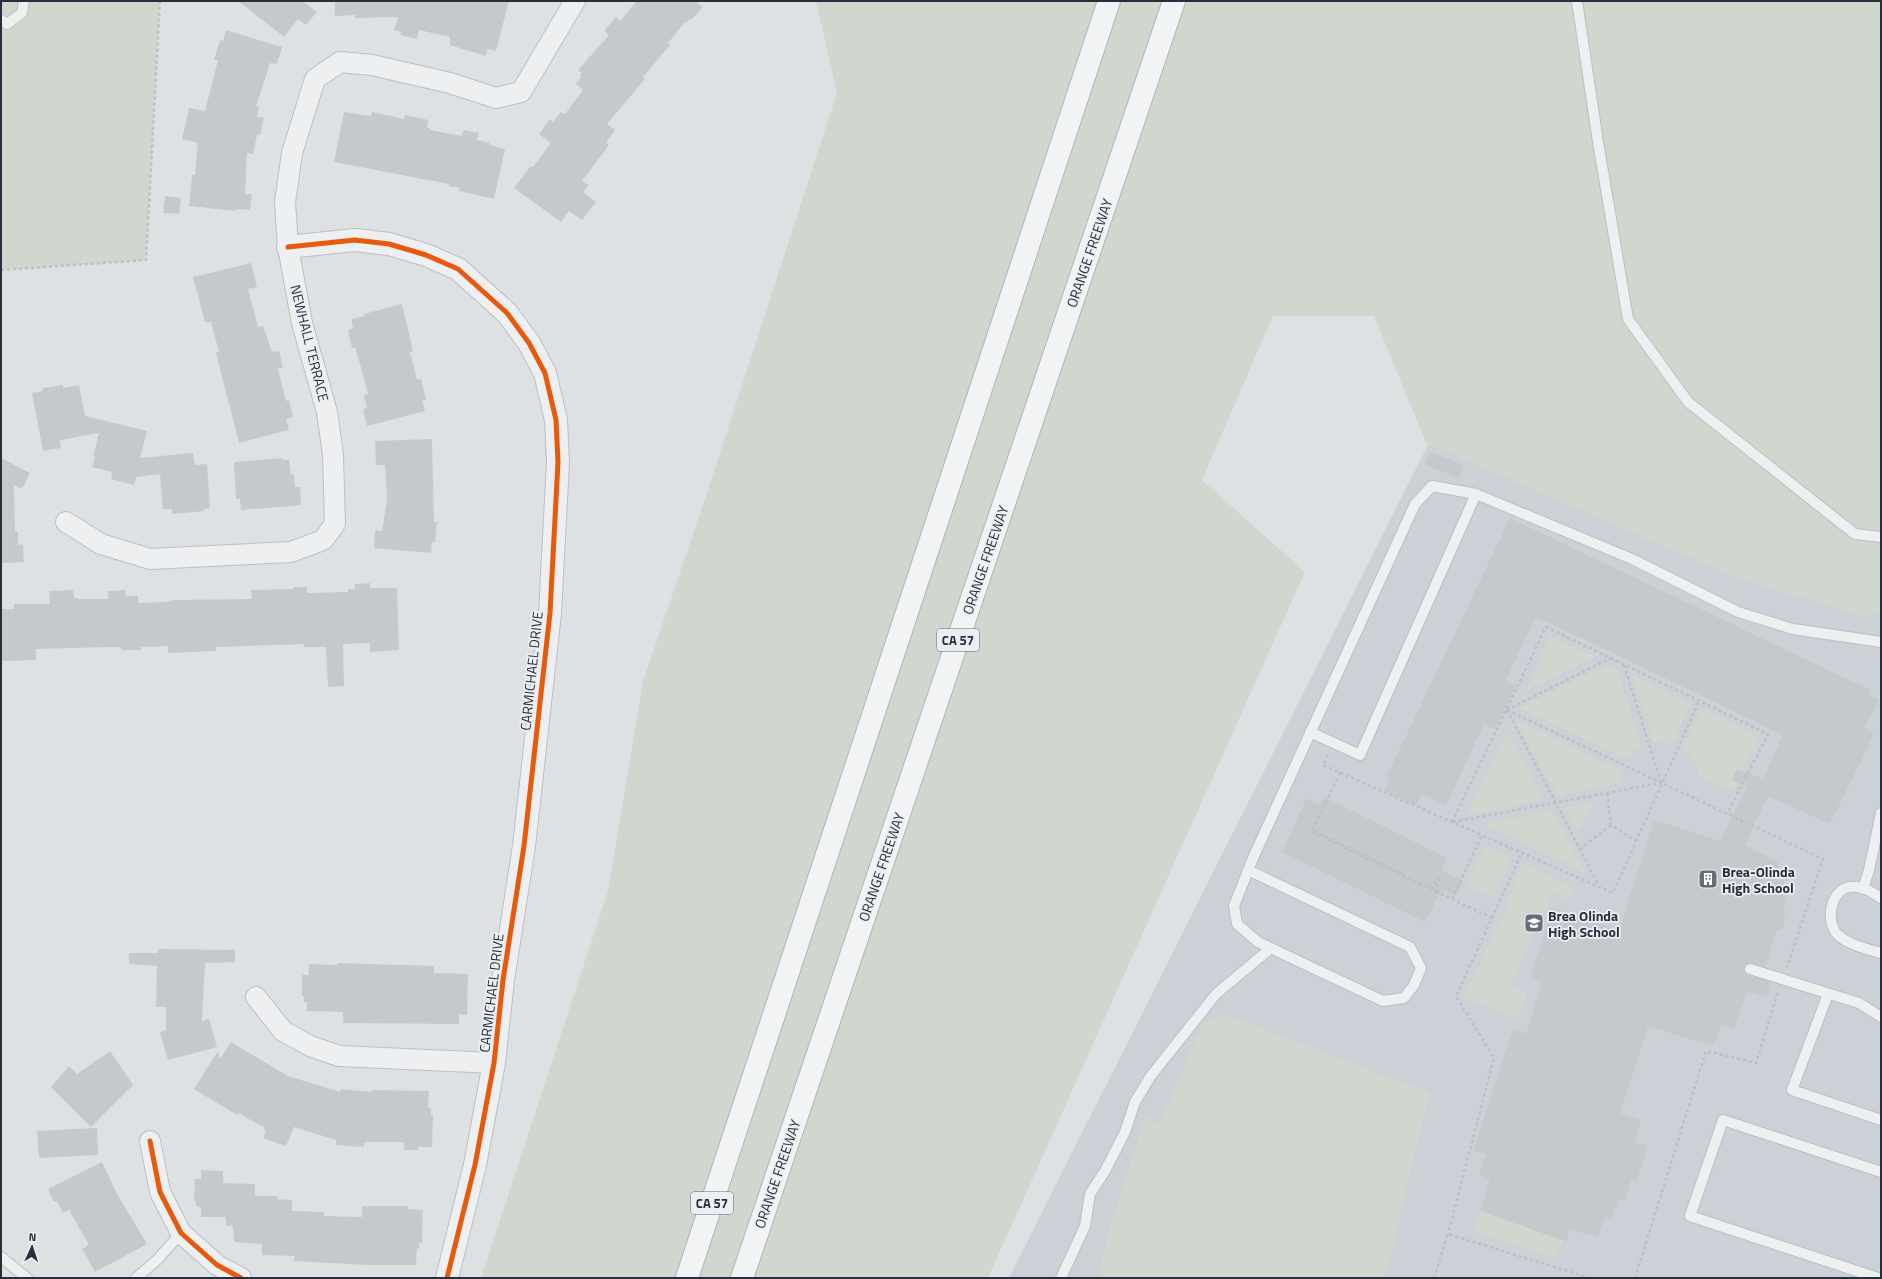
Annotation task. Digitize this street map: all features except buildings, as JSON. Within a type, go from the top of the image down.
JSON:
[{"type":"highway","name":"CA 57","points":[[687,1278],[1110,1]]},
{"type":"highway","name":"ORANGE FREEWAY","points":[[742,1278],[1174,1]]},
{"type":"street","name":"NEWHALL TERRACE","points":[[66,522],[102,544],[150,559],[291,552],[323,540],[335,524],[333,455],[327,412],[302,323],[288,247],[285,202],[292,153],[316,79],[340,62],[372,65],[450,83],[496,98],[521,92],[575,1]]},
{"type":"street","name":"CARMICHAEL DRIVE","points":[[288,247],[355,240],[389,244],[426,255],[458,270],[507,313],[529,343],[542,367],[551,394],[556,420],[558,462],[550,614],[524,846],[503,980],[494,1063],[475,1166],[447,1278]]},
{"type":"street","points":[[256,997],[283,1031],[310,1046],[339,1056],[494,1063]]},
{"type":"street","points":[[150,1141],[160,1192],[181,1232],[217,1265],[241,1278]]},
{"type":"lane","points":[[1,20],[7,24],[22,13],[24,1]]},
{"type":"lane","points":[[1577,1],[1598,142],[1628,319],[1688,402],[1855,534],[1881,537]]},
{"type":"lane","points":[[1248,870],[1410,947],[1421,968],[1414,985],[1404,998],[1383,1000],[1258,942],[1237,924],[1234,906],[1248,870],[1310,732],[1415,504],[1432,486],[1476,494],[1632,559],[1738,612],[1793,629],[1881,642]]},
{"type":"lane","points":[[1310,732],[1360,755],[1476,494]]},
{"type":"lane","points":[[1863,889],[1869,870],[1881,813]]},
{"type":"lane","points":[[1880,952],[1846,941],[1837,934],[1832,926],[1831,906],[1838,892],[1848,887],[1855,886],[1869,890],[1881,898]]},
{"type":"lane","points":[[1061,1278],[1085,1226],[1090,1194],[1105,1171],[1125,1132],[1135,1102],[1150,1077],[1216,994],[1271,948]]},
{"type":"lane","points":[[1750,969],[1859,1003],[1881,1016]]},
{"type":"lane","points":[[1828,994],[1792,1090],[1881,1120]]},
{"type":"lane","points":[[1878,1278],[1690,1216],[1723,1120],[1881,1172]]},
{"type":"lane","points":[[136,1278],[156,1260],[181,1232]]},
{"type":"lane","points":[[1,1257],[27,1278]]},
{"type":"path","points":[[1,270],[146,260],[160,1]]},
{"type":"path","points":[[1452,822],[1546,627],[1768,734],[1727,814]]},
{"type":"path","points":[[1507,710],[1611,658]]},
{"type":"path","points":[[1624,665],[1661,783]]},
{"type":"path","points":[[1331,749],[1322,765],[1613,892],[1699,700]]},
{"type":"path","points":[[1507,710],[1823,859],[1789,963],[1782,979],[1756,1063],[1706,1051],[1635,1278]]},
{"type":"path","points":[[1507,710],[1599,886]]},
{"type":"path","points":[[1340,773],[1312,830],[1433,888],[1438,877],[1441,879],[1435,891]]},
{"type":"path","points":[[1452,822],[1661,783]]},
{"type":"path","points":[[1606,793],[1611,825],[1636,841]]},
{"type":"path","points":[[1580,849],[1611,825]]},
{"type":"path","points":[[1311,832],[1492,918]]},
{"type":"path","points":[[1452,899],[1482,835]]},
{"type":"path","points":[[1434,1278],[1448,1234],[1494,1058],[1456,996],[1522,852]]},
{"type":"path","points":[[1448,1234],[1590,1278]]},
{"type":"shaded area","points":[[1,1],[160,1],[146,260],[1,270]]},
{"type":"shaded area","points":[[816,1],[1881,1],[1881,614],[1863,617],[1732,576],[1426,443],[1374,316],[1273,316],[1202,480],[1305,572],[988,1278],[481,1278],[608,891],[643,681],[706,496],[837,93]]},
{"type":"shaded area","name":"Brea Olinda High School","points":[[1440,421],[1881,567],[1881,1278],[1009,1278]]},
{"type":"shaded area","points":[[1551,636],[1595,657],[1526,691]]},
{"type":"shaded area","points":[[1609,664],[1617,668],[1642,747],[1634,751],[1628,760],[1519,707]]},
{"type":"shaded area","points":[[1632,675],[1691,704],[1672,745],[1668,743],[1654,742]]},
{"type":"shaded area","points":[[1701,708],[1760,737],[1733,792],[1699,777],[1695,762],[1682,750]]},
{"type":"shaded area","points":[[1514,719],[1622,771],[1620,783],[1558,796]]},
{"type":"shaded area","points":[[1508,732],[1545,800],[1466,816]]},
{"type":"shaded area","points":[[1594,801],[1578,832],[1564,808]]},
{"type":"shaded area","points":[[1552,810],[1586,873],[1483,824]]},
{"type":"shaded area","points":[[1485,845],[1512,859],[1493,898],[1466,885]]},
{"type":"shaded area","points":[[1523,863],[1575,888],[1569,900],[1554,893],[1511,983],[1527,993],[1518,1019],[1463,997],[1508,906],[1504,904]]},
{"type":"shaded area","points":[[1223,1013],[1430,1093],[1385,1278],[1098,1278],[1106,1241],[1145,1116],[1160,1124],[1202,1023]]},
{"type":"shaded area","points":[[1481,1211],[1563,1240],[1556,1259],[1473,1232]]},
{"type":"cycle path","points":[[288,247],[355,240],[389,244],[426,255],[458,269],[507,313],[529,343],[545,373],[556,420],[558,462],[550,613],[524,846],[503,980],[494,1063],[475,1165],[447,1278]]},
{"type":"cycle path","points":[[150,1141],[160,1192],[181,1233],[217,1265],[241,1278]]},
{"type":"place","name":"Brea-Olinda High School","points":[[1708,879]]},
{"type":"place","name":"Brea Olinda High School","points":[[1534,923]]}]
